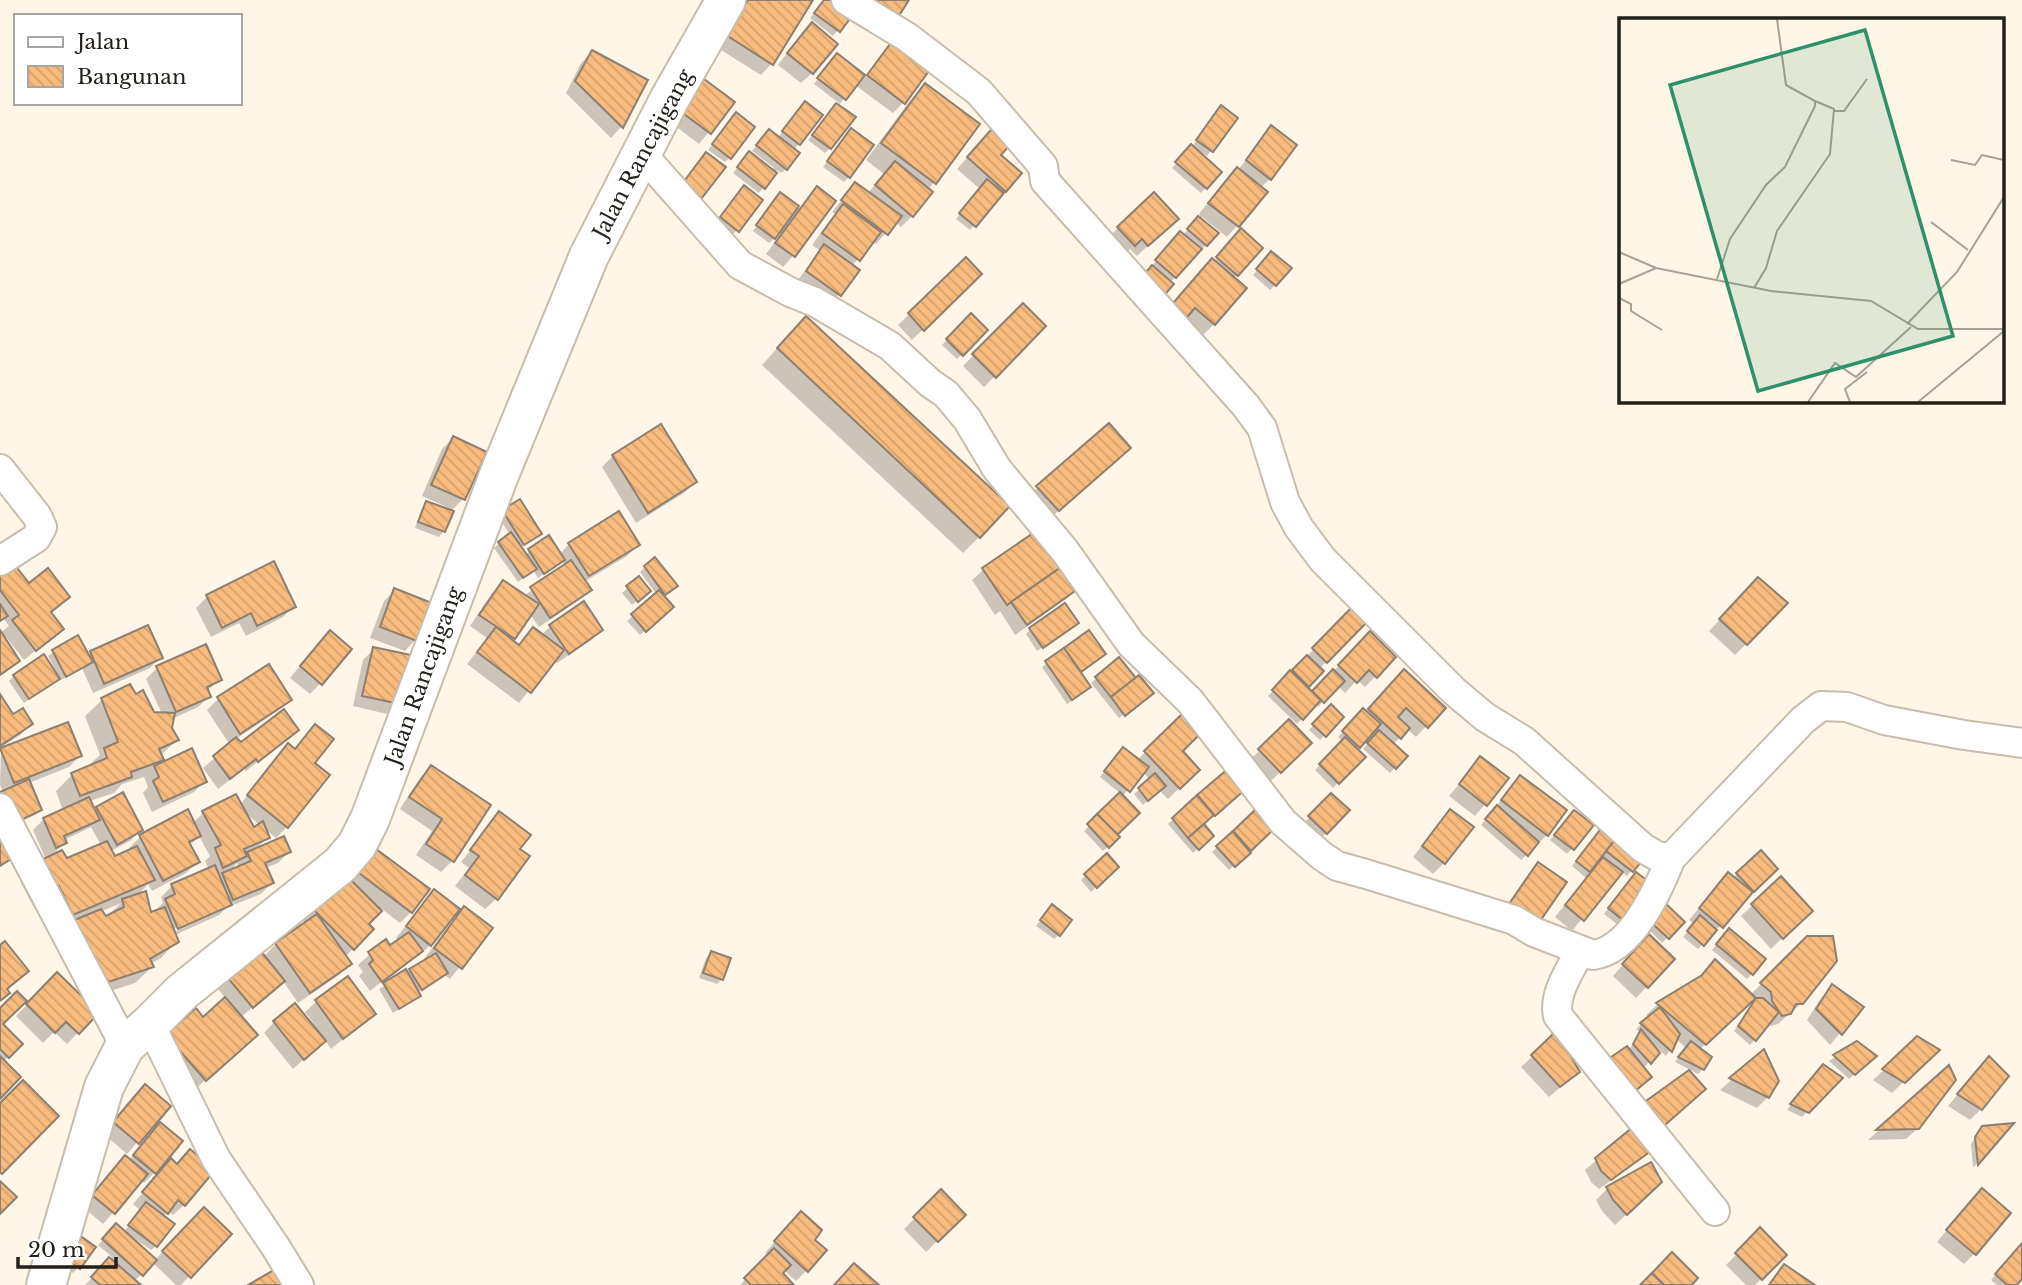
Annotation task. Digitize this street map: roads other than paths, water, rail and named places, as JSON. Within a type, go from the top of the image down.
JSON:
[{"type":"main road","name":"Jalan Rancajigang","points":[[46,1285],[104,1087],[138,1035],[182,992],[340,865],[357,845],[370,820],[499,475],[589,256],[670,100],[726,0]]},
{"type":"street","points":[[846,0],[907,37],[979,92],[1043,166],[1045,181],[1228,384],[1262,428],[1285,502],[1299,528],[1323,560],[1454,691],[1485,717],[1524,740],[1643,848],[1657,856],[1671,858]]},
{"type":"street","points":[[642,154],[740,265],[815,302],[890,346],[946,394],[967,419],[997,469],[1065,551],[1130,644],[1190,701],[1283,822],[1337,866],[1514,920],[1534,932],[1580,951],[1593,955],[1601,954],[1621,939],[1640,919],[1656,895],[1671,858],[1803,720],[1821,706],[1847,707],[1884,720],[2022,743]]},
{"type":"street","points":[[0,469],[37,516],[42,527],[36,538],[0,561]]},
{"type":"street","points":[[0,808],[138,1035],[299,1285]]},
{"type":"street","points":[[1580,951],[1558,996],[1558,1016],[1715,1211]]}]
